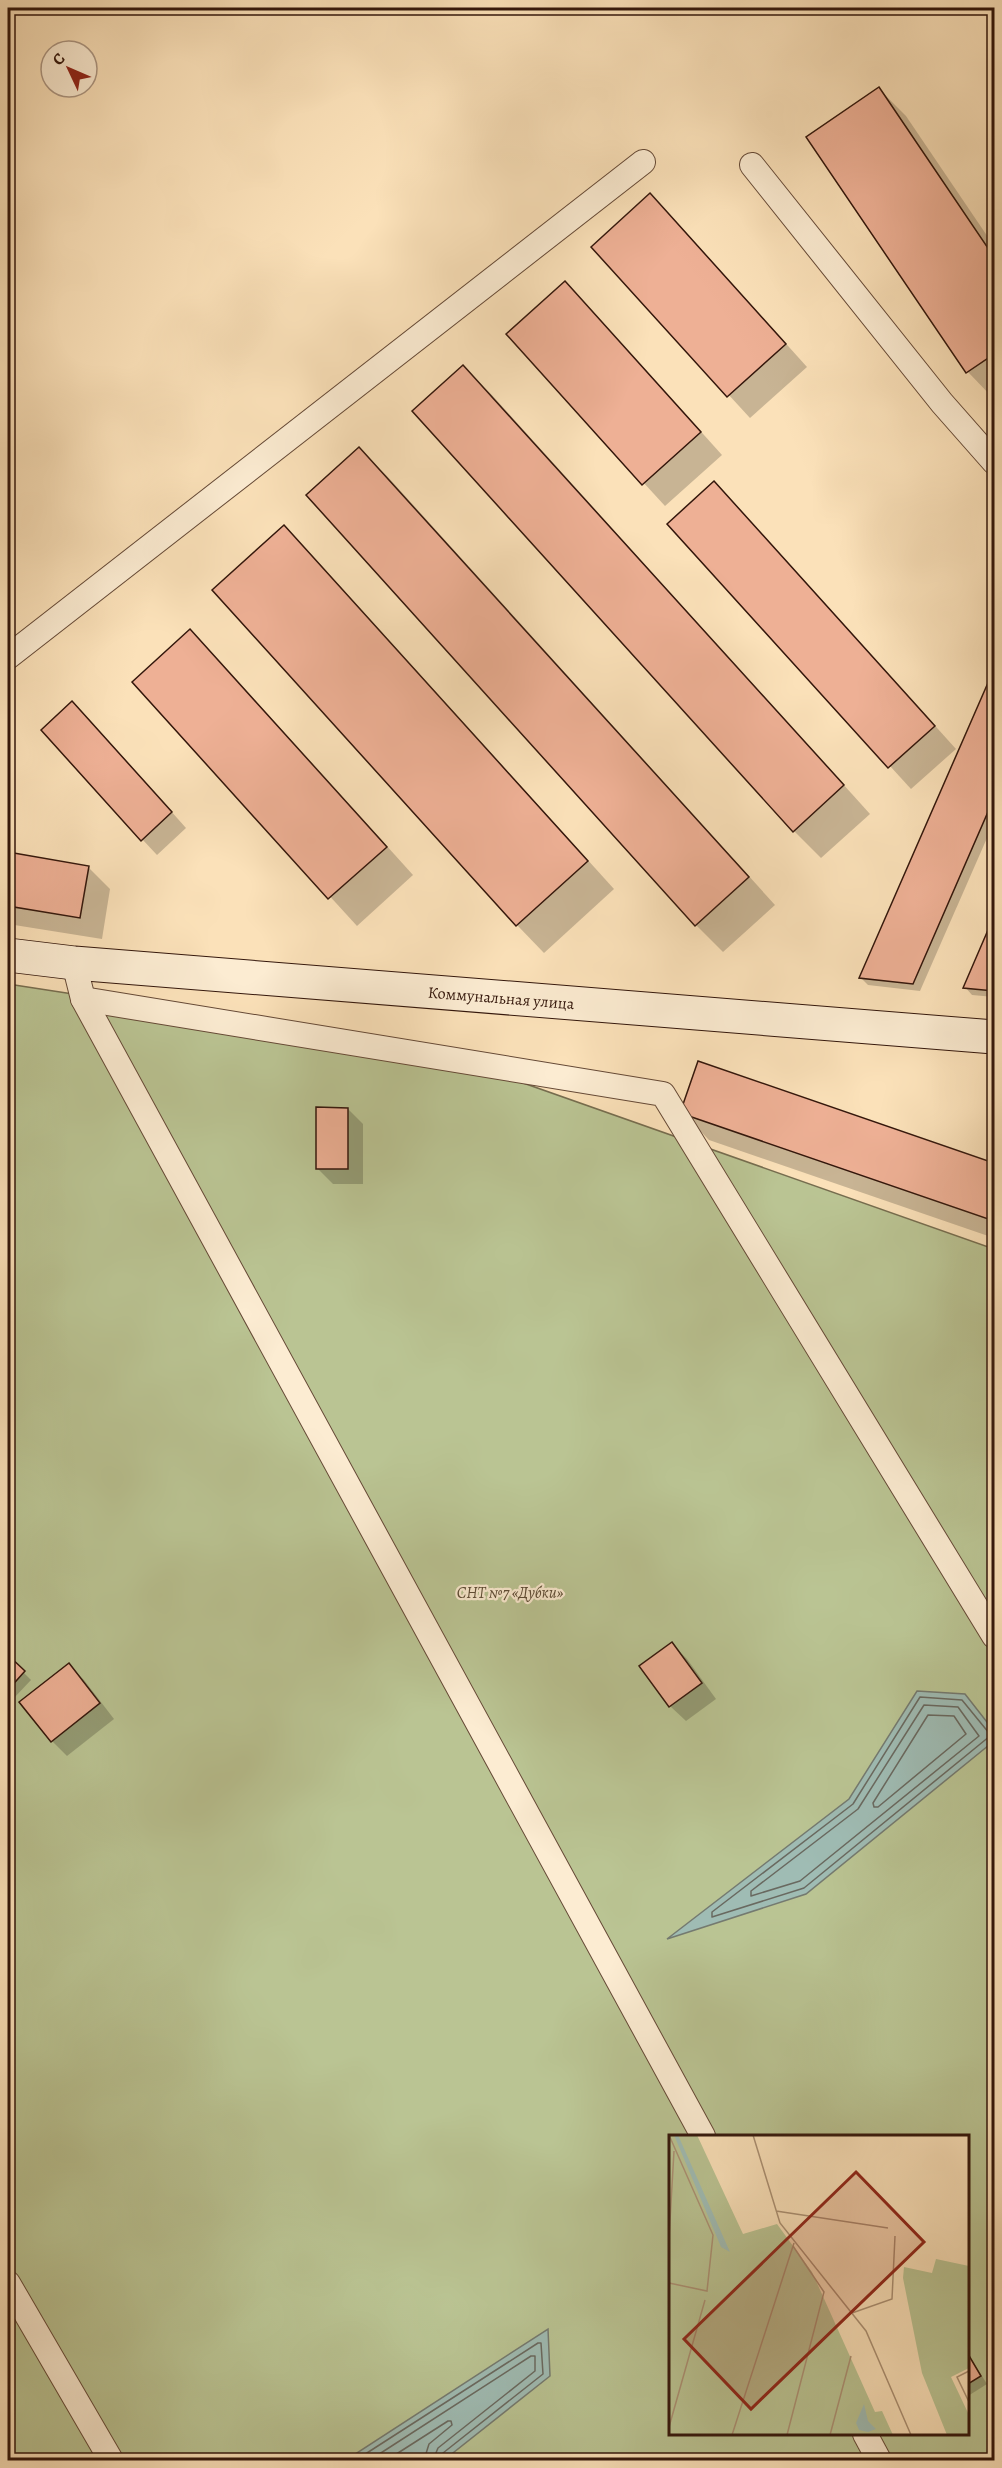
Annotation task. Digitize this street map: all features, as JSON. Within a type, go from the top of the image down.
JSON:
[{"type":"street","name":"Коммунальная улица","points":[[8,955],[74,963],[994,1037]]},
{"type":"lane","points":[[8,657],[643,162]]},
{"type":"lane","points":[[752,165],[942,403],[994,462]]},
{"type":"lane","points":[[74,963],[83,999],[702,2135]]},
{"type":"lane","points":[[83,999],[663,1094],[994,1636]]},
{"type":"lane","points":[[8,2283],[111,2460]]},
{"type":"lane","points":[[866,2435],[879,2460]]},
{"type":"green space","name":"СНТ №7 «Дубки»","points":[[8,984],[424,1048],[994,1249],[994,2460],[8,2460]]},
{"type":"water","points":[[917,1691],[965,1694],[994,1731],[994,1741],[806,1894],[667,1939],[849,1799]]},
{"type":"water","points":[[548,2329],[550,2376],[444,2460],[346,2460]]},
{"type":"building","points":[[879,87],[994,257],[994,354],[966,373],[806,137]]},
{"type":"building","points":[[650,193],[786,344],[727,397],[591,247]]},
{"type":"building","points":[[565,281],[701,432],[642,485],[506,334]]},
{"type":"building","points":[[463,365],[844,785],[793,832],[412,411]]},
{"type":"building","points":[[359,447],[749,877],[695,926],[306,495]]},
{"type":"building","points":[[714,481],[935,726],[888,768],[667,524]]},
{"type":"building","points":[[284,525],[588,861],[516,926],[212,590]]},
{"type":"building","points":[[190,629],[387,847],[328,899],[132,682]]},
{"type":"building","points":[[994,669],[994,798],[913,984],[859,978]]},
{"type":"building","points":[[72,701],[172,812],[141,841],[41,730]]},
{"type":"building","points":[[8,852],[89,866],[80,918],[8,906]]},
{"type":"building","points":[[994,916],[994,991],[963,988]]},
{"type":"building","points":[[698,1061],[994,1163],[994,1221],[680,1113]]},
{"type":"building","points":[[316,1107],[348,1108],[348,1169],[316,1169]]},
{"type":"building","points":[[672,1642],[702,1683],[669,1707],[639,1666]]},
{"type":"building","points":[[8,1655],[25,1671],[8,1690]]},
{"type":"building","points":[[69,1663],[100,1703],[51,1742],[19,1702]]},
{"type":"building","points":[[969,2356],[981,2376],[969,2383]]}]
